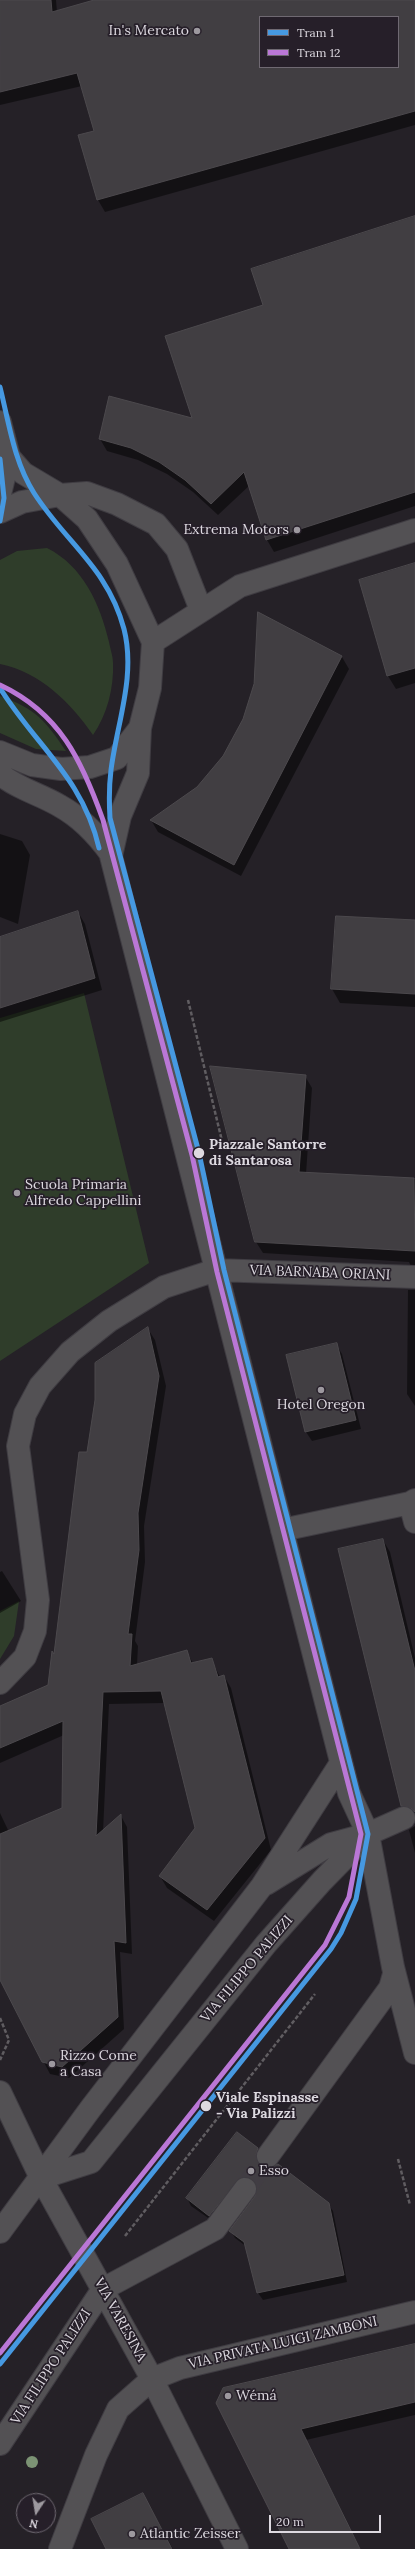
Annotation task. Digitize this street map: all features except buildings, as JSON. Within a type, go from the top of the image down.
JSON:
[{"type":"street","points":[[0,422],[9,458],[0,494]]},
{"type":"street","points":[[9,458],[24,473],[60,495],[87,519],[116,564],[153,642],[150,688],[140,728],[138,773],[120,816],[111,854]]},
{"type":"street","points":[[0,512],[22,502],[60,495],[87,493],[117,504],[156,524],[177,549],[201,610]]},
{"type":"street","points":[[153,642],[240,586],[415,530]]},
{"type":"street","points":[[0,752],[32,765],[61,769],[90,767],[117,758],[140,728]]},
{"type":"street","points":[[0,774],[12,783],[66,810],[84,824],[111,854],[220,1270],[282,1530],[341,1763],[349,1793],[368,1834],[394,1974],[415,2053]]},
{"type":"street","points":[[0,1683],[25,1657],[35,1632],[38,1600],[18,1446],[25,1414],[40,1386],[70,1352],[109,1321],[164,1287],[220,1270]]},
{"type":"street","name":"VIA BARNABA ORIANI","points":[[220,1270],[415,1277]]},
{"type":"street","points":[[282,1530],[413,1508]]},
{"type":"street","points":[[0,2232],[91,2108],[262,1886],[341,1763]]},
{"type":"street","points":[[262,1886],[332,1844],[368,1834],[404,1818]]},
{"type":"street","name":"VIA FILIPPO PALIZZI","points":[[41,2178],[91,2162],[266,1944],[322,1881],[368,1834]]},
{"type":"street","points":[[268,2156],[390,1988],[394,1974]]},
{"type":"street","name":"VIA VARESINA","points":[[0,2092],[41,2178],[152,2379],[237,2549]]},
{"type":"street","points":[[103,2289],[215,2229],[245,2189]]},
{"type":"street","name":"VIA FILIPPO PALIZZI","points":[[0,2444],[103,2289]]},
{"type":"street","name":"VIA PRIVATA LUIGI ZAMBONI","points":[[60,2549],[96,2455],[118,2408],[152,2379],[180,2368],[415,2312]]},
{"type":"path","points":[[188,1000],[222,1141]]},
{"type":"path","points":[[125,2236],[315,1994]]},
{"type":"path","points":[[0,2018],[9,2040],[0,2060]]},
{"type":"path","points":[[398,2159],[410,2204]]},
{"type":"green space","points":[[47,548],[71,565],[88,588],[101,614],[109,642],[113,663],[111,691],[106,710],[93,735],[75,712],[53,690],[28,674],[15,668],[0,664],[0,560],[17,551]]},
{"type":"green space","points":[[0,696],[23,706],[39,717],[52,731],[66,751],[36,749],[0,733]]},
{"type":"green space","points":[[84,993],[149,1263],[0,1361],[0,1018]]},
{"type":"green space","points":[[19,1601],[14,1636],[0,1659],[0,1611]]},
{"type":"tunnel","points":[[245,2189],[268,2156]]},
{"type":"tram line","name":"1","points":[[0,387],[13,442],[27,481],[46,511],[97,572],[108,589],[117,608],[124,629],[128,664],[127,682],[111,770],[109,794],[110,818],[199,1153],[224,1270],[368,1834],[356,1899],[341,1933],[331,1949],[0,2364]]},
{"type":"tram line","name":"1","points":[[0,459],[4,498],[0,521]]},
{"type":"tram line","name":"12","points":[[0,685],[21,696],[38,710],[53,724],[66,741],[86,778],[103,820],[192,1155],[217,1272],[361,1834],[349,1897],[325,1945],[0,2353]]},
{"type":"tram line","name":"1","points":[[0,688],[28,728],[70,782],[92,823],[99,848]]},
{"type":"place","name":"In's Mercato","points":[[197,31]]},
{"type":"place","name":"Extrema Motors","points":[[297,530]]},
{"type":"place","name":"Piazzale Santorre di Santarosa","points":[[199,1153]]},
{"type":"place","name":"Scuola Primaria Alfredo Cappellini","points":[[17,1193]]},
{"type":"place","name":"Hotel Oregon","points":[[321,1390]]},
{"type":"place","name":"Rizzo Come a Casa","points":[[52,2064]]},
{"type":"place","name":"Viale Espinasse - Via Palizzi","points":[[206,2106]]},
{"type":"place","name":"Esso","points":[[251,2171]]},
{"type":"place","name":"Wémá","points":[[228,2396]]},
{"type":"place","name":"Atlantic Zeisser","points":[[132,2534]]}]
